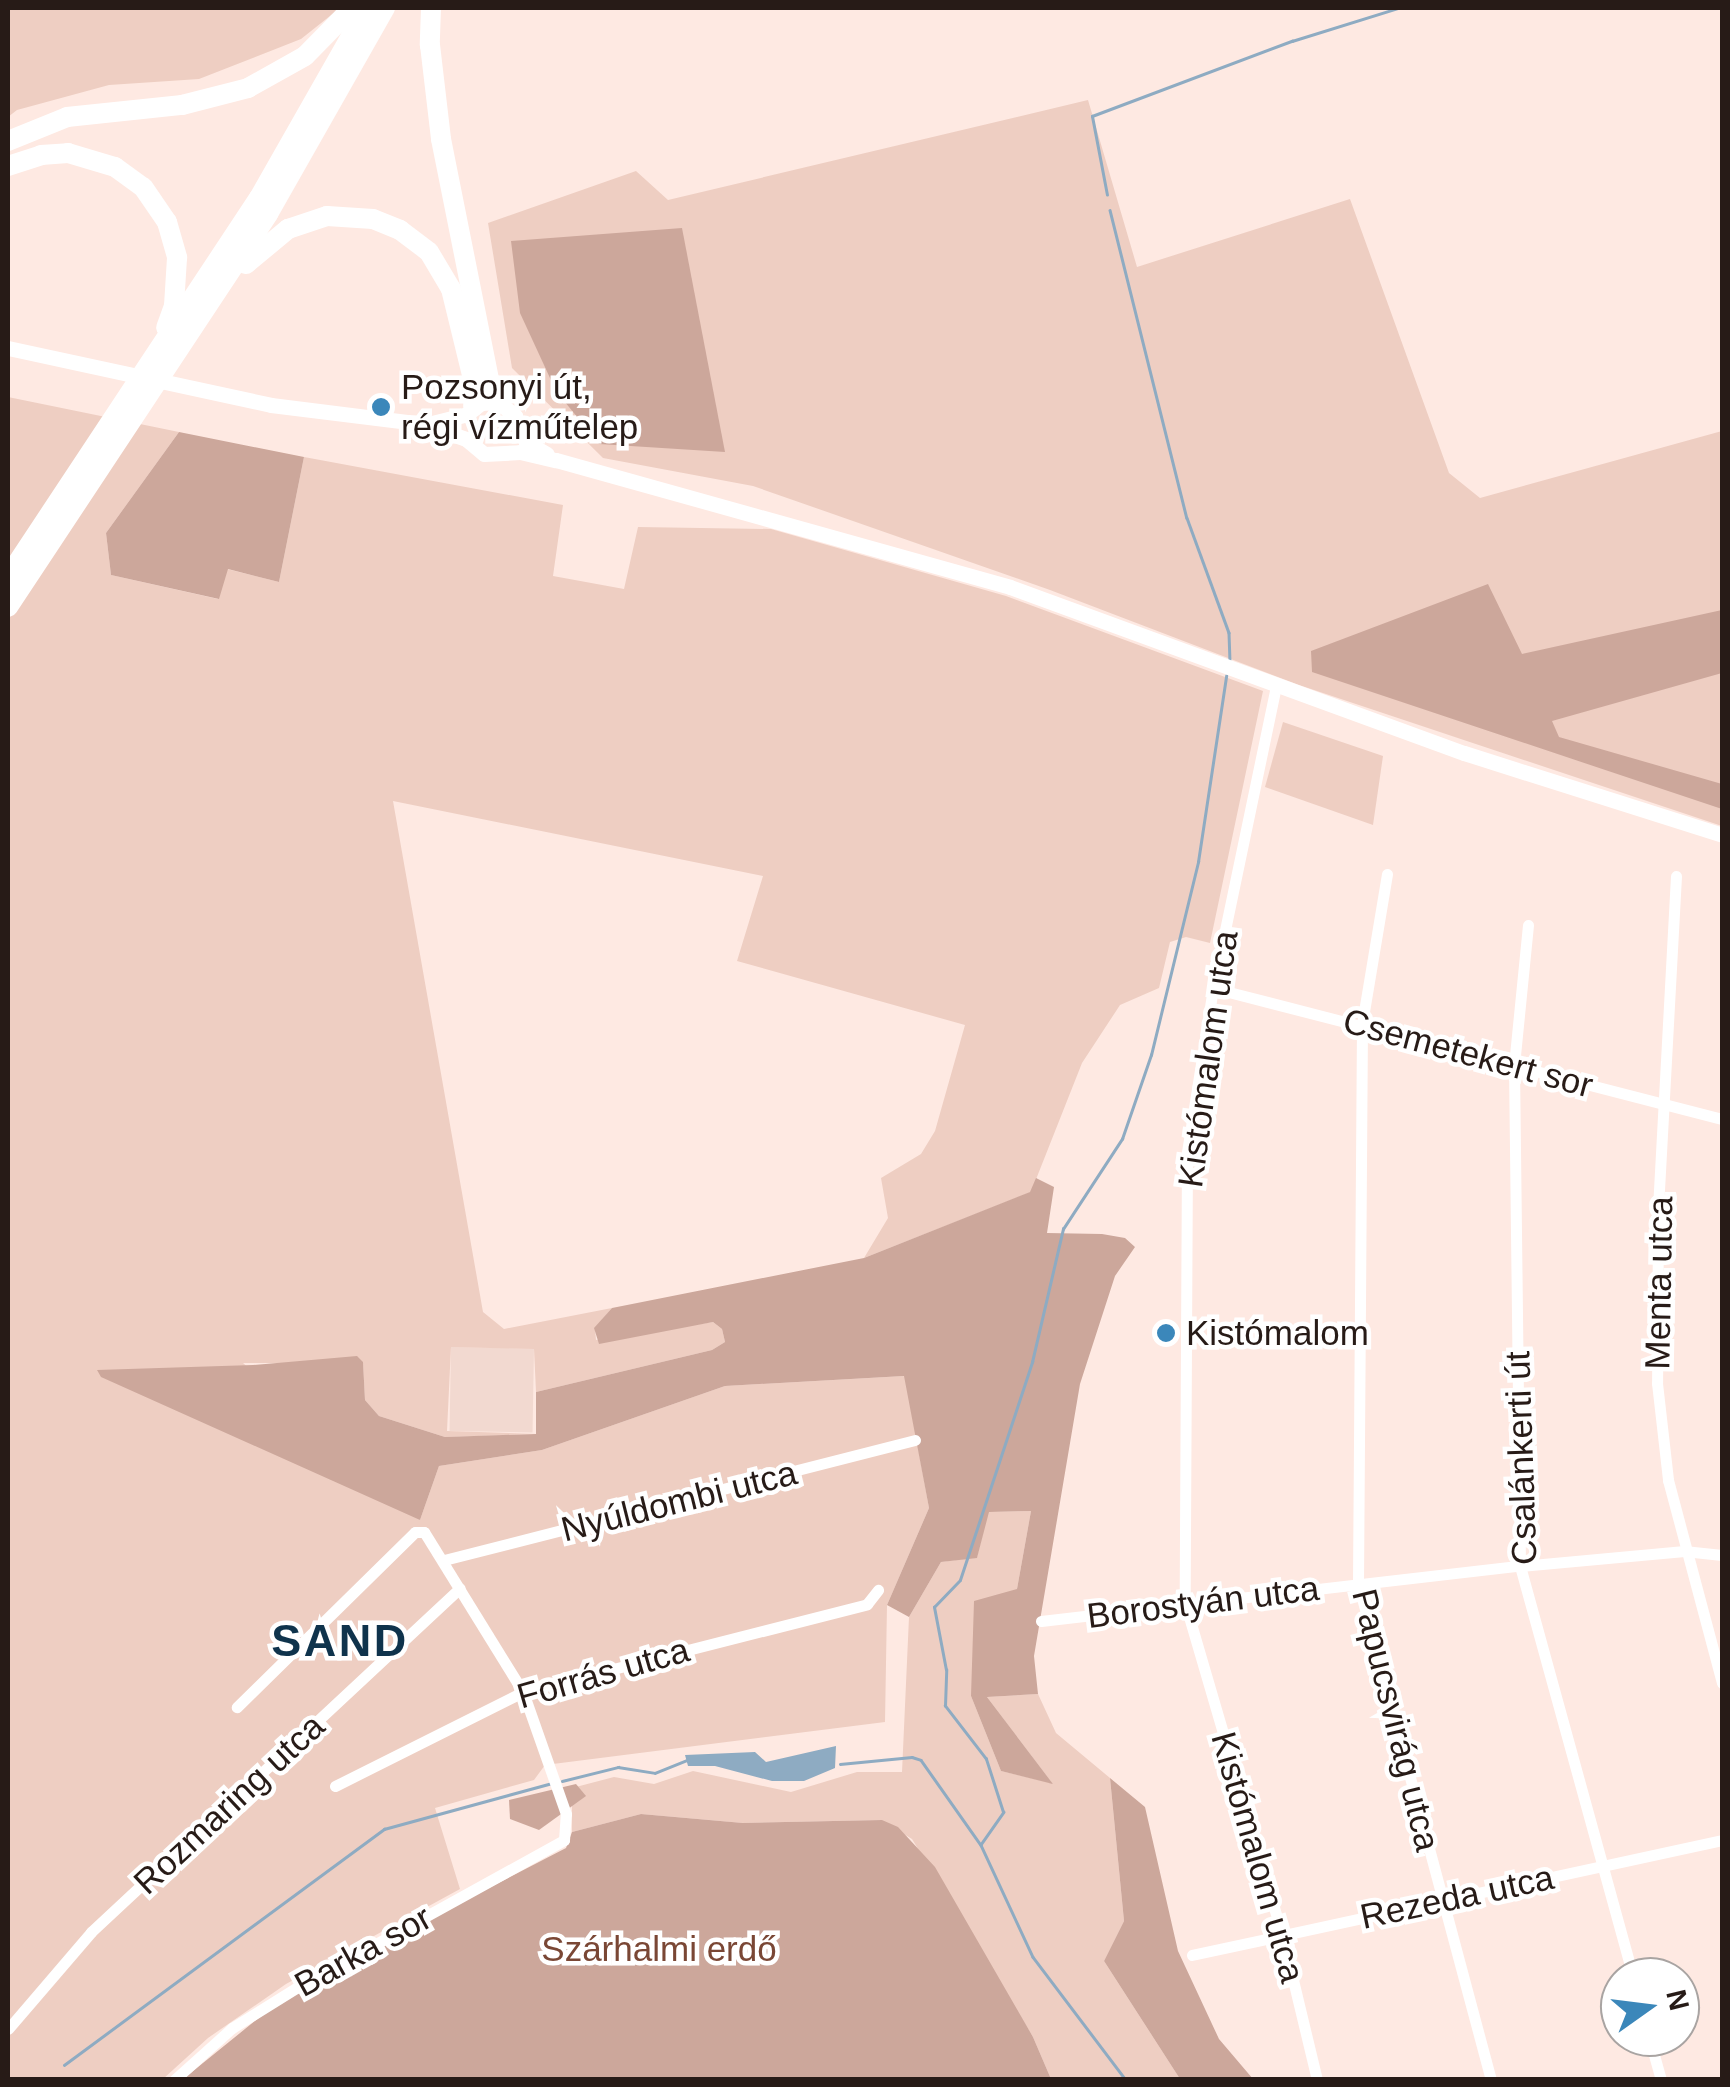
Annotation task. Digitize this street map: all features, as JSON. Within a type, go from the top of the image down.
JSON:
[{"type":"highway","points":[[8,141],[67,117],[182,105],[248,88],[305,56],[352,8]]},
{"type":"highway","points":[[8,577],[304,124],[367,8]]},
{"type":"highway","points":[[8,607],[319,130],[385,8]]},
{"type":"highway","points":[[430,8],[433,88],[441,139],[489,379],[498,402]]},
{"type":"highway","points":[[8,166],[40,155],[94,158],[128,175],[157,204],[177,258],[174,306],[159,350]]},
{"type":"highway","points":[[218,289],[272,239],[308,220],[349,214],[400,230],[428,252],[451,289],[474,383],[470,411]]},
{"type":"main road","points":[[8,348],[290,408],[423,424],[466,439],[484,454],[503,452],[556,460],[1010,587],[1464,753],[1722,835]]},
{"type":"main road","points":[[423,424],[498,402],[508,407],[526,442],[556,460]]},
{"type":"main road","points":[[466,439],[470,411]]},
{"type":"main road","points":[[503,452],[513,444],[518,427]]},
{"type":"street","name":"Kistómalom utca","points":[[1276,686],[1213,988],[1187,1152],[1185,1603],[1282,1934],[1317,2080]]},
{"type":"street","name":"Papucsvirág utca","points":[[1387,874],[1362,1024],[1358,1583],[1491,2080]]},
{"type":"street","name":"Menta utca","points":[[1676,876],[1656,1300],[1657,1383],[1668,1480],[1722,1683]]},
{"type":"street","name":"Csalánkerti út","points":[[1528,926],[1514,1066],[1520,1566],[1628,1957]]},
{"type":"street","name":"Csemetekert sor","points":[[1213,988],[1722,1120]]},
{"type":"street","name":"Nyúldombi utca","points":[[444,1560],[914,1440]]},
{"type":"street","points":[[237,1707],[418,1531],[430,1536],[522,1692]]},
{"type":"street","name":"Borostyán utca","points":[[1041,1620],[1520,1566],[1684,1551],[1722,1555]]},
{"type":"street","name":"Rozmaring utca","points":[[8,2029],[91,1932],[460,1588]]},
{"type":"street","name":"Forrás utca","points":[[336,1786],[522,1692],[867,1604],[878,1590]]},
{"type":"street","name":"Barka sor","points":[[174,2080],[232,2028],[296,1988],[564,1840],[566,1814],[522,1692]]},
{"type":"street","name":"Rezeda utca","points":[[1192,1955],[1722,1840]]},
{"type":"shaded area","points":[[8,8],[340,8],[301,39],[199,79],[109,85],[17,110],[8,117]]},
{"type":"shaded area","points":[[1088,100],[1137,267],[1350,199],[1449,473],[1480,498],[1722,431],[1722,826],[1299,685],[1050,590],[753,486],[603,458],[512,368],[488,223],[636,171],[668,200]]},
{"type":"shaded area","points":[[8,397],[179,432],[106,533],[111,575],[218,599],[227,569],[279,582],[304,457],[563,505],[553,576],[624,589],[638,527],[771,529],[1006,596],[1263,691],[1210,943],[1186,937],[1170,942],[1159,988],[1120,1005],[1082,1063],[1031,1192],[864,1258],[888,1218],[881,1178],[921,1154],[935,1131],[965,1025],[737,961],[763,876],[393,801],[483,1312],[504,1329],[612,1308],[595,1328],[596,1340],[713,1322],[722,1329],[725,1342],[712,1350],[536,1392],[534,1349],[451,1347],[447,1431],[537,1434],[445,1437],[379,1416],[365,1400],[363,1363],[243,1363],[420,1520],[439,1466],[542,1450],[725,1386],[905,1376],[929,1508],[887,1605],[885,1722],[545,1765],[534,1780],[435,1808],[460,1889],[286,1984],[208,2038],[163,2079],[8,2079]]},
{"type":"shaded area","points":[[1283,722],[1383,756],[1373,825],[1265,787]]},
{"type":"shaded area","points":[[451,1347],[534,1348],[533,1432],[450,1431]]},
{"type":"shaded area","points":[[1031,1511],[1017,1589],[971,1696],[1001,1771],[1052,1783],[987,1697],[1038,1694],[1056,1733],[1110,1778],[1124,1921],[1104,1961],[1180,2079],[1051,2079],[1033,2037],[912,1839],[881,1820],[743,1823],[641,1814],[572,1832],[572,1788],[614,1777],[654,1784],[693,1771],[791,1792],[857,1772],[902,1772],[909,1617],[941,1562],[977,1557],[988,1512]]},
{"type":"green space","points":[[682,228],[725,452],[599,444],[556,391],[520,313],[511,241]]},
{"type":"green space","points":[[179,432],[304,457],[279,582],[228,569],[219,599],[111,575],[106,533]]},
{"type":"green space","points":[[1488,584],[1522,654],[1722,610],[1722,673],[1552,721],[1559,737],[1722,784],[1722,809],[1312,672],[1311,651]]},
{"type":"green space","points":[[1036,1178],[1054,1187],[1047,1233],[1102,1234],[1125,1238],[1135,1247],[1115,1276],[1080,1384],[1034,1656],[1038,1694],[987,1697],[1053,1784],[1001,1771],[971,1696],[974,1601],[1017,1589],[1031,1511],[989,1512],[977,1558],[941,1562],[909,1617],[887,1605],[929,1508],[904,1376],[725,1386],[542,1450],[439,1466],[420,1520],[101,1377],[97,1370],[253,1365],[357,1356],[363,1362],[365,1400],[379,1416],[445,1437],[536,1434],[536,1392],[712,1350],[725,1342],[722,1329],[713,1322],[599,1344],[594,1328],[612,1308],[864,1258],[1030,1192]]},
{"type":"green space","points":[[1110,1778],[1145,1807],[1178,1951],[1219,2039],[1253,2079],[1180,2079],[1104,1961],[1124,1921]]},
{"type":"green space","points":[[576,1784],[586,1796],[539,1830],[510,1819],[509,1800]]},
{"type":"green space","name":"Szárhalmi erdő","points":[[641,1814],[743,1823],[882,1820],[898,1827],[935,1867],[1033,2037],[1051,2079],[182,2080],[266,2012],[363,1953],[566,1848],[572,1832]]},
{"type":"water","points":[[836,1746],[835,1768],[804,1781],[772,1781],[715,1766],[688,1766],[685,1755],[755,1752],[766,1762]]},
{"type":"waterway","points":[[1107,195],[1092,116],[1292,41],[1398,8]]},
{"type":"waterway","points":[[1110,210],[1187,518],[1229,633],[1230,659]]},
{"type":"waterway","points":[[981,1844],[1003,1812],[986,1759],[945,1706],[946,1670],[934,1607],[960,1580],[1032,1362],[1063,1229],[1122,1139],[1151,1055],[1198,862],[1226,676]]},
{"type":"waterway","points":[[840,1764],[912,1757],[921,1760],[981,1845],[1033,1957],[1126,2080]]},
{"type":"waterway","points":[[562,1781],[618,1767],[655,1773],[688,1760]]},
{"type":"waterway","points":[[64,2065],[384,1829],[549,1784]]},
{"type":"place","name":"Pozsonyi út, régi vízműtelep","points":[[381,407]]},
{"type":"place","name":"Kistómalom","points":[[1166,1333]]},
{"type":"district","name":"SAND","points":[[340,1641]]}]
